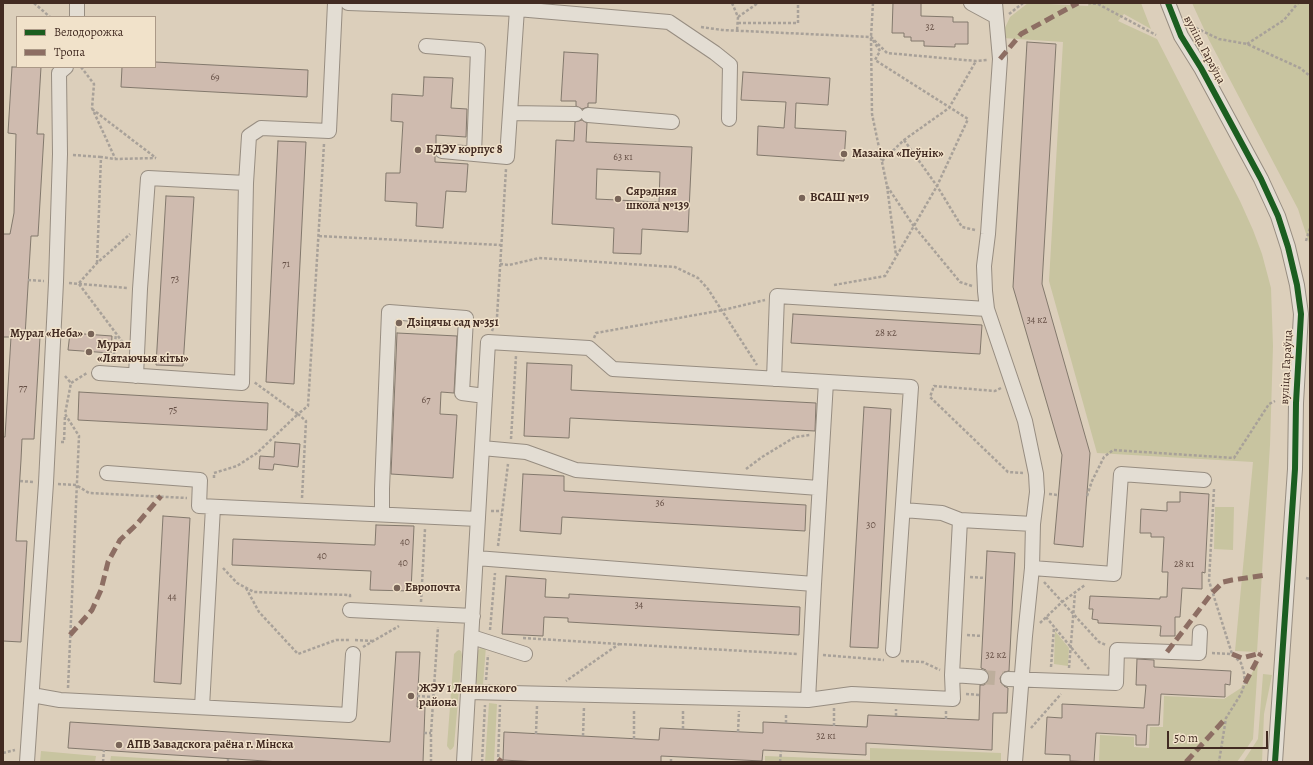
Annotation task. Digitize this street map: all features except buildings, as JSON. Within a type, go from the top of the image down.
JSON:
[{"type":"street","points":[[77,3],[77,16]]},
{"type":"street","points":[[97,369],[136,376],[242,383],[246,184],[249,136],[261,128],[329,132],[335,3]]},
{"type":"street","points":[[348,3],[523,7],[669,22],[730,65],[729,119]]},
{"type":"street","points":[[971,3],[995,9],[1000,59],[988,234],[984,266],[987,309],[1026,421],[1036,474],[1037,492],[1033,524],[1032,568],[1025,636],[1015,680],[1015,762]]},
{"type":"street","name":"вуліца Гараўца","points":[[1168,3],[1181,36],[1201,68],[1264,185],[1278,216],[1288,247],[1297,285],[1301,314],[1296,402],[1295,469],[1275,762]]},
{"type":"street","points":[[442,151],[507,157],[510,113],[523,7]]},
{"type":"street","points":[[426,46],[478,50],[474,154]]},
{"type":"street","points":[[27,762],[46,483],[60,154],[59,73],[65,68]]},
{"type":"street","points":[[510,113],[582,115],[672,122]]},
{"type":"street","points":[[136,376],[144,221],[148,178],[246,184]]},
{"type":"street","points":[[770,379],[777,296],[987,309]]},
{"type":"street","points":[[382,514],[389,312],[466,318],[462,393],[485,396]]},
{"type":"street","points":[[464,762],[488,342],[589,348],[613,369],[910,387],[893,657]]},
{"type":"street","points":[[808,700],[826,382]]},
{"type":"street","points":[[482,448],[526,452],[576,470],[819,488]]},
{"type":"street","points":[[107,473],[200,480],[199,506],[478,519]]},
{"type":"street","points":[[1032,568],[1114,574],[1121,474],[1204,480]]},
{"type":"street","points":[[202,707],[213,507]]},
{"type":"street","points":[[903,510],[942,512],[960,520],[1033,524]]},
{"type":"street","points":[[468,692],[542,698],[808,700],[852,694],[953,699],[952,675],[960,520]]},
{"type":"street","points":[[476,558],[814,584]]},
{"type":"street","points":[[350,610],[473,616]]},
{"type":"street","points":[[1015,680],[1116,683],[1117,650],[1200,653],[1200,632]]},
{"type":"street","points":[[472,637],[525,654]]},
{"type":"street","points":[[32,695],[60,700],[349,715],[352,654]]},
{"type":"street","points":[[952,675],[980,677]]},
{"type":"path","points":[[34,3],[49,16]]},
{"type":"path","points":[[732,3],[738,17],[737,31]]},
{"type":"path","points":[[738,17],[758,3]]},
{"type":"path","points":[[738,23],[798,23],[798,3]]},
{"type":"path","points":[[873,3],[871,37],[872,114],[887,186],[896,255]]},
{"type":"path","points":[[1088,3],[1098,4],[1156,35]]},
{"type":"path","points":[[1247,44],[1284,20],[1298,3]]},
{"type":"path","points":[[699,27],[737,31],[871,37],[887,53],[976,60],[1000,59]]},
{"type":"path","points":[[1196,28],[1219,39],[1247,44],[1300,68],[1310,76]]},
{"type":"path","points":[[831,286],[885,276],[913,225],[937,186],[968,119],[876,60],[880,51],[871,37]]},
{"type":"path","points":[[882,161],[904,140],[949,108],[976,60]]},
{"type":"path","points":[[81,68],[94,84],[92,108],[115,159]]},
{"type":"path","points":[[60,154],[115,159],[156,158],[92,108]]},
{"type":"path","points":[[302,501],[306,421],[298,414],[308,406],[325,131]]},
{"type":"path","points":[[904,140],[937,186],[962,226],[988,234]]},
{"type":"path","points":[[97,263],[101,157]]},
{"type":"path","points":[[497,317],[507,157]]},
{"type":"path","points":[[887,186],[913,225],[960,282],[985,291]]},
{"type":"path","points":[[79,283],[97,263],[144,221]]},
{"type":"path","points":[[1306,241],[1310,228]]},
{"type":"path","points":[[319,236],[501,245]]},
{"type":"path","points":[[500,264],[509,265],[539,258],[676,267],[698,278],[708,289],[770,379]]},
{"type":"path","points":[[79,283],[140,289]]},
{"type":"path","points":[[79,283],[137,361]]},
{"type":"path","points":[[589,348],[596,333],[723,310],[755,303],[777,296]]},
{"type":"path","points":[[60,700],[68,689],[79,436],[65,414],[71,383],[97,369],[114,354],[116,333]]},
{"type":"path","points":[[1012,382],[995,391],[934,386],[930,397],[1008,472],[1036,474]]},
{"type":"path","points":[[1087,496],[1092,481],[1104,457],[1113,450],[1234,458],[1269,404],[1276,401]]},
{"type":"path","points":[[729,481],[762,457],[795,438],[822,432]]},
{"type":"path","points":[[1204,480],[1214,481],[1209,581],[1232,654],[1241,663],[1245,683],[1241,694],[1226,718],[1219,762]]},
{"type":"path","points":[[63,484],[76,485],[90,493],[200,499]]},
{"type":"path","points":[[420,614],[426,517]]},
{"type":"path","points":[[210,552],[237,583],[254,592],[350,595],[350,610]]},
{"type":"path","points":[[1032,568],[1099,642],[1117,650]]},
{"type":"path","points":[[1025,636],[1062,602],[1102,574]]},
{"type":"path","points":[[963,577],[985,578]]},
{"type":"path","points":[[1306,578],[1310,579]]},
{"type":"path","points":[[246,588],[259,612],[298,654],[336,640],[374,641]]},
{"type":"path","points":[[1063,669],[1069,670],[1075,592]]},
{"type":"path","points":[[431,762],[431,733],[439,615]]},
{"type":"path","points":[[1046,617],[1090,671],[1083,671]]},
{"type":"path","points":[[352,654],[400,625]]},
{"type":"path","points":[[1054,627],[1051,669],[1057,669]]},
{"type":"path","points":[[961,635],[982,636]]},
{"type":"path","points":[[520,638],[810,654],[893,657],[923,662],[952,675]]},
{"type":"path","points":[[536,734],[542,698],[619,644]]},
{"type":"path","points":[[1200,653],[1232,654]]},
{"type":"path","points":[[1016,744],[1072,682]]},
{"type":"path","points":[[961,693],[980,695]]},
{"type":"path","points":[[418,696],[433,697]]},
{"type":"path","points":[[498,762],[500,701]]},
{"type":"path","points":[[583,736],[584,703]]},
{"type":"path","points":[[634,704],[634,739]]},
{"type":"path","points":[[834,705],[834,726]]},
{"type":"path","points":[[683,706],[683,730]]},
{"type":"path","points":[[738,732],[739,707]]},
{"type":"path","points":[[786,708],[786,723]]},
{"type":"path","points":[[424,733],[431,733]]},
{"type":"path","points":[[103,762],[104,750]]},
{"type":"path","points":[[780,762],[781,751]]},
{"type":"path","points":[[671,757],[671,762]]},
{"type":"shaded area","points":[[1028,3],[1088,6],[1089,3],[1141,3],[1151,29],[1124,14],[1118,21],[1157,39],[1240,201],[1262,254],[1271,288],[1273,346],[1270,445],[1257,652],[1235,651],[1253,462],[1097,453],[1049,281],[1063,42],[1003,38],[1004,30],[1010,17]]},
{"type":"shaded area","points":[[1192,3],[1310,3],[1310,246],[1298,209],[1209,40]]},
{"type":"shaded area","points":[[1215,507],[1234,507],[1233,550],[1214,549]]},
{"type":"shaded area","points":[[1055,631],[1069,648],[1068,666],[1054,664]]},
{"type":"shaded area","points":[[486,646],[483,685],[478,685],[475,681],[476,653],[481,647]]},
{"type":"shaded area","points":[[459,650],[461,651],[462,655],[454,746],[450,750],[447,746],[454,654]]},
{"type":"shaded area","points":[[1258,661],[1253,739],[1237,762],[1099,762],[1100,735],[1134,737],[1134,747],[1149,748],[1150,727],[1163,727],[1164,696],[1224,699],[1241,688],[1242,685],[1246,685]]},
{"type":"shaded area","points":[[1263,674],[1272,675],[1264,714],[1262,762],[1243,762],[1258,739]]},
{"type":"shaded area","points":[[489,703],[497,704],[494,762],[485,762]]},
{"type":"shaded area","points":[[870,748],[1001,753],[1001,762],[765,762],[765,756],[870,760]]},
{"type":"shaded area","points":[[41,751],[96,756],[95,762],[40,762]]},
{"type":"shaded area","points":[[111,756],[205,762],[110,762]]},
{"type":"tunnel","points":[[981,677],[1008,679]]},
{"type":"marked path","points":[[1000,59],[1021,34],[1078,3]]},
{"type":"marked path","points":[[70,635],[92,610],[101,590],[108,562],[120,540],[136,525],[161,496]]},
{"type":"marked path","points":[[1167,652],[1212,593],[1223,582],[1266,575]]},
{"type":"marked path","points":[[1232,654],[1242,658],[1261,653]]},
{"type":"marked path","points":[[1245,683],[1261,653]]},
{"type":"marked path","points":[[1186,762],[1226,718]]},
{"type":"marked path","points":[[498,759],[502,762]]},
{"type":"cycle path","points":[[1168,3],[1181,36],[1201,68],[1261,179],[1278,216],[1288,247],[1297,285],[1301,314],[1296,403],[1295,469],[1275,762]]},
{"type":"place","name":"БДЭУ корпус 8","points":[[418,150]]},
{"type":"place","name":"Мазаіка «Пеўнік»","points":[[844,154]]},
{"type":"place","name":"ВСАШ №19","points":[[802,198]]},
{"type":"place","name":"Сярэдняя школа №139","points":[[618,199]]},
{"type":"place","name":"Дзіцячы сад №351","points":[[399,323]]},
{"type":"place","name":"Мурал «Неба»","points":[[91,334]]},
{"type":"place","name":"Мурал «Лятаючыя кіты»","points":[[89,352]]},
{"type":"place","name":"Европочта","points":[[397,588]]},
{"type":"place","name":"ЖЭУ 1 Ленинского района","points":[[411,696]]},
{"type":"place","name":"АПВ Завадскога раёна г. Мінска","points":[[119,745]]}]
